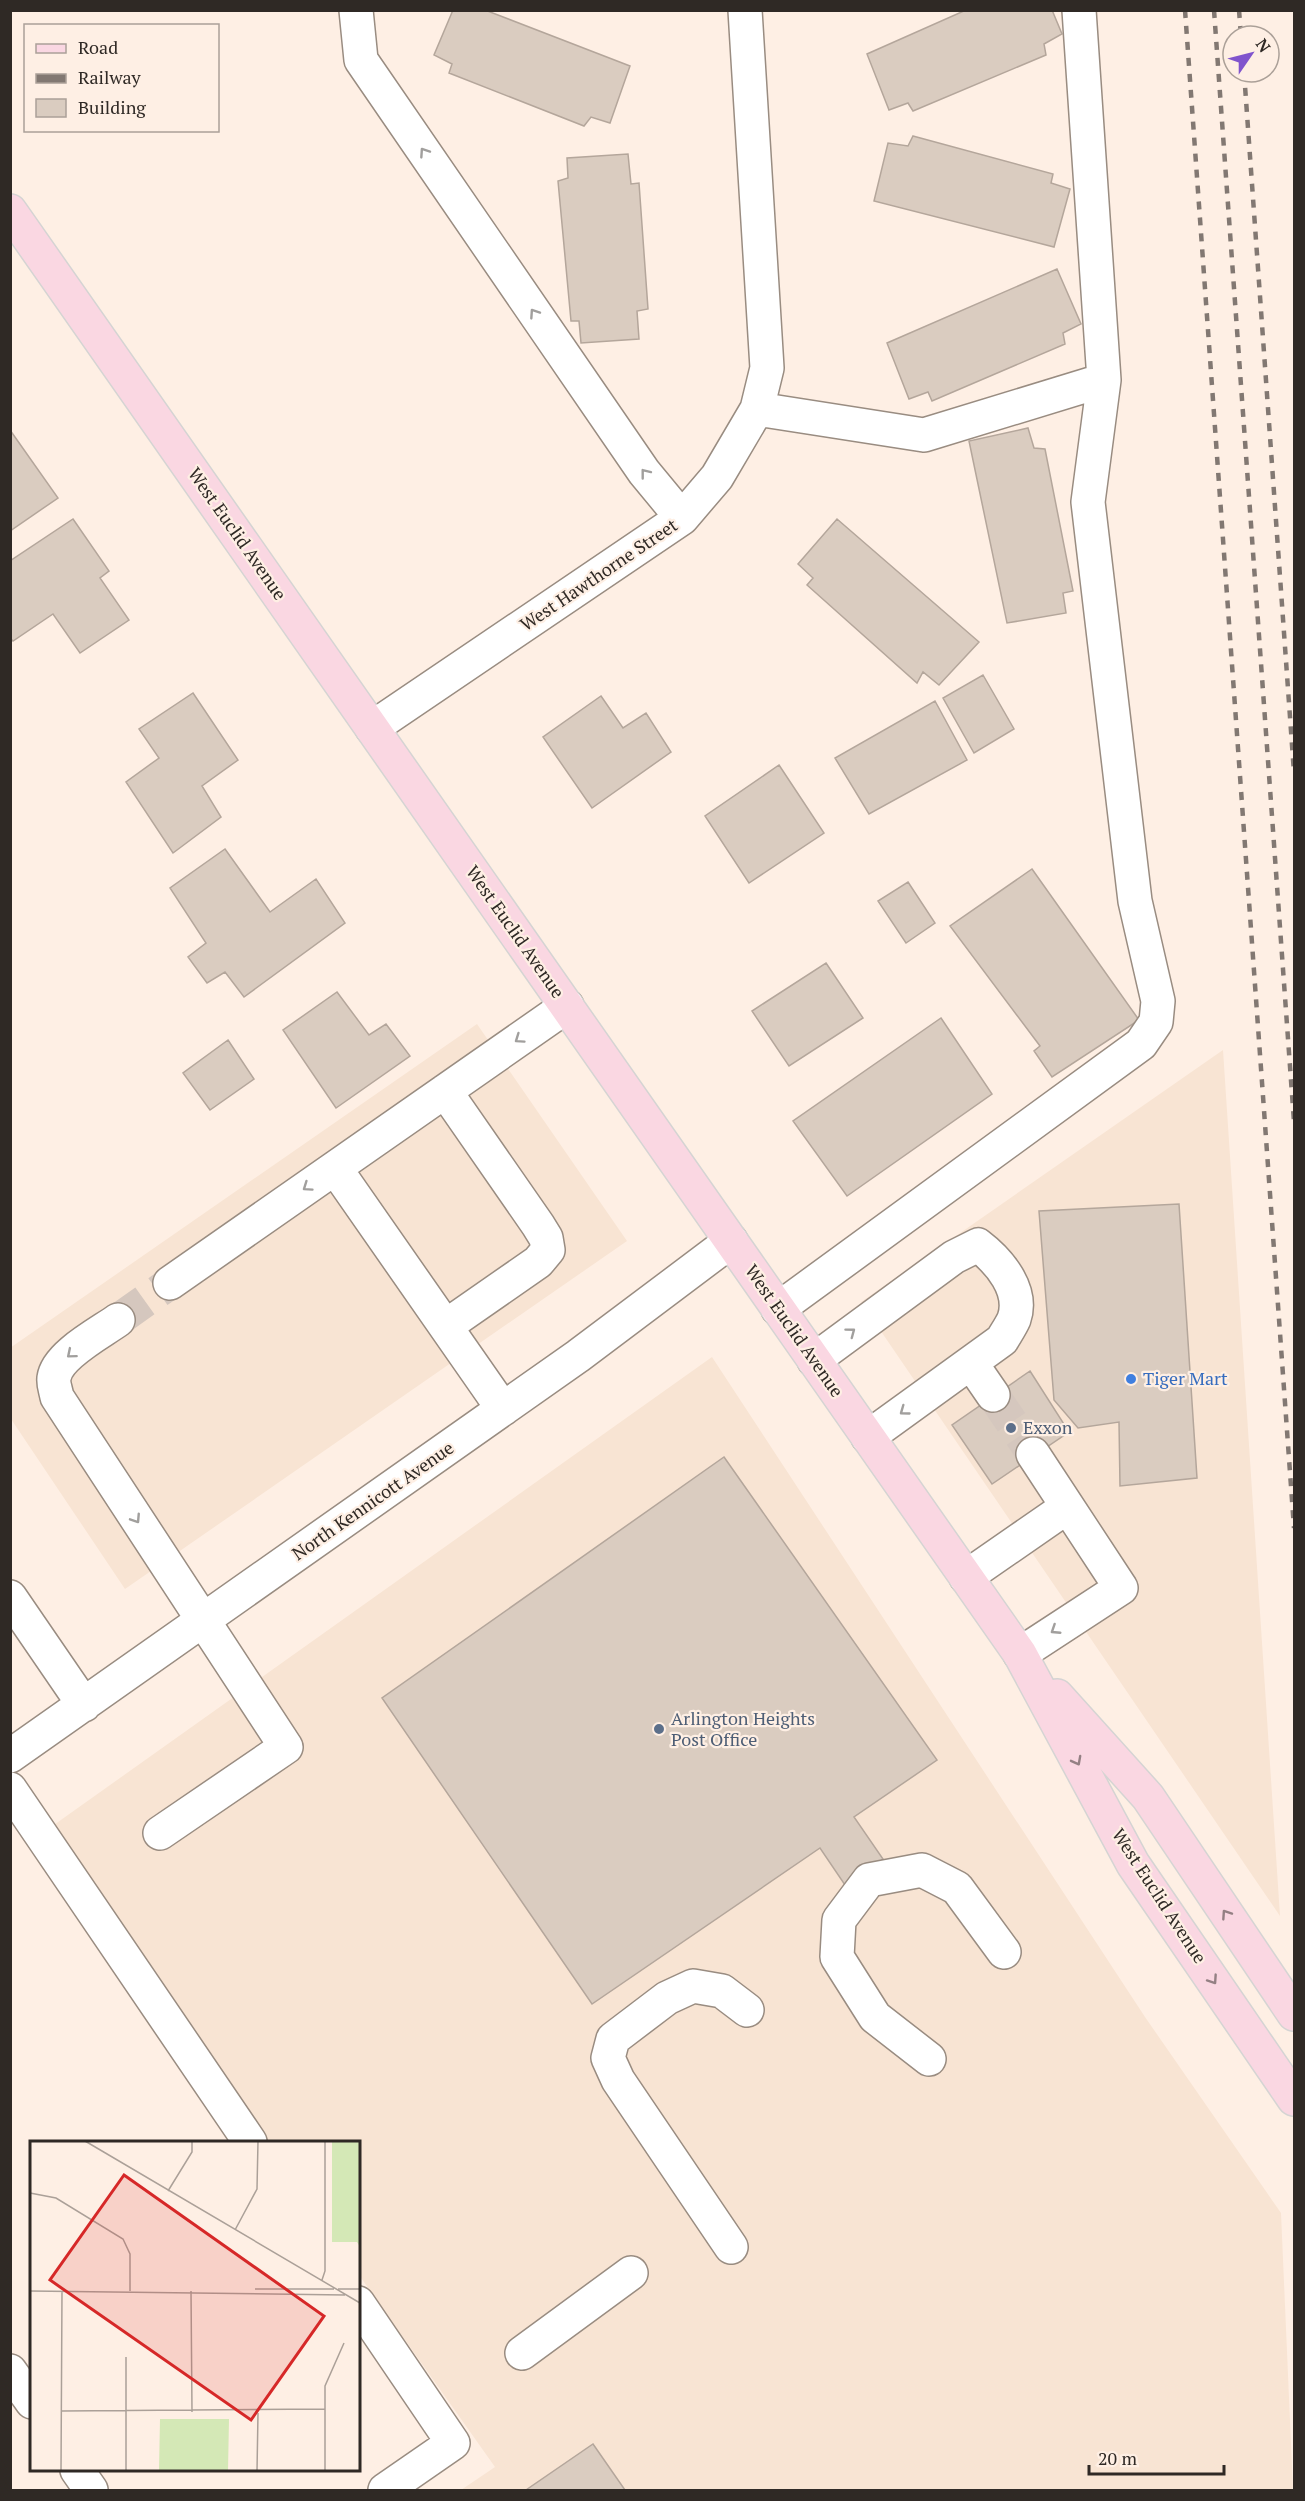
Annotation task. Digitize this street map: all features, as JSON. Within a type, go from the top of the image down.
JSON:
[{"type":"main road","name":"West Euclid Avenue","points":[[10,211],[1020,1654],[1133,1864],[1294,2099]]},
{"type":"main road","name":"West Euclid Avenue","points":[[1020,1654],[1148,1797],[1294,2014]]},
{"type":"street","points":[[356,10],[361,60],[644,472],[682,518]]},
{"type":"street","name":"West Hawthorne Street","points":[[372,728],[682,518],[717,477],[757,409],[766,368],[745,10]]},
{"type":"street","points":[[778,1309],[1142,1044],[1156,1022],[1158,1002],[1135,902],[1088,502],[1104,380],[1078,10]]},
{"type":"street","points":[[757,409],[924,435],[1104,380]]},
{"type":"street","points":[[170,1283],[567,1006]]},
{"type":"street","points":[[445,1091],[538,1224],[546,1238],[548,1250],[538,1262],[446,1326]]},
{"type":"street","points":[[335,1168],[503,1409]]},
{"type":"street","name":"North Kennicott Avenue","points":[[10,1756],[578,1356],[730,1241]]},
{"type":"street","points":[[814,1360],[954,1257],[978,1245],[994,1258],[1016,1295],[1014,1318],[1002,1340],[868,1437]]},
{"type":"street","points":[[118,1320],[69,1354],[58,1366],[53,1379],[57,1397],[286,1747],[160,1833]]},
{"type":"street","points":[[970,1363],[993,1395]]},
{"type":"street","points":[[1020,1654],[1121,1588],[1033,1454]]},
{"type":"street","points":[[966,1577],[1067,1507]]},
{"type":"street","points":[[10,1597],[84,1705]]},
{"type":"street","points":[[10,1789],[249,2141]]},
{"type":"street","points":[[928,2059],[876,2017],[837,1957],[839,1920],[869,1880],[922,1870],[957,1888],[1004,1952]]},
{"type":"street","points":[[731,2247],[618,2080],[608,2058],[613,2040],[628,2026],[667,1998],[693,1986],[722,1991],[747,2010]]},
{"type":"street","points":[[522,2353],[631,2273]]},
{"type":"street","points":[[360,2306],[453,2443],[385,2490]]},
{"type":"street","points":[[10,2371],[30,2399]]},
{"type":"street","points":[[78,2471],[91,2490]]},
{"type":"shaded area","points":[[477,1024],[627,1241],[125,1589],[11,1419],[10,1348]]},
{"type":"shaded area","points":[[1223,1050],[1280,1916],[861,1302]]},
{"type":"shaded area","points":[[712,1357],[1145,2017],[1281,2213],[1293,2490],[461,2490],[495,2467],[360,2276],[360,2141],[263,2141],[44,1832]]},
{"type":"building","points":[[453,10],[485,10],[630,66],[610,123],[591,117],[584,126],[449,73],[452,64],[434,55]]},
{"type":"building","points":[[966,10],[1052,10],[1062,34],[1044,44],[1046,55],[913,111],[908,103],[889,110],[867,54]]},
{"type":"building","points":[[913,136],[1053,174],[1051,183],[1070,189],[1054,247],[874,201],[888,143],[908,146]]},
{"type":"building","points":[[628,154],[631,184],[639,183],[648,309],[637,311],[639,339],[581,343],[579,321],[571,321],[558,181],[568,178],[567,158]]},
{"type":"building","points":[[1057,269],[1081,324],[1063,333],[1065,344],[932,401],[928,392],[909,399],[887,343]]},
{"type":"building","points":[[1028,428],[1034,448],[1045,449],[1073,591],[1063,593],[1066,613],[1007,623],[969,441]]},
{"type":"building","points":[[10,430],[58,498],[10,531]]},
{"type":"building","points":[[73,519],[109,571],[100,578],[129,620],[80,653],[53,614],[13,641],[10,638],[10,561]]},
{"type":"building","points":[[837,519],[979,642],[939,685],[923,672],[917,683],[807,585],[813,578],[798,564]]},
{"type":"building","points":[[983,675],[1014,729],[974,753],[943,698]]},
{"type":"building","points":[[193,693],[238,760],[202,786],[221,817],[173,853],[126,782],[159,758],[139,729]]},
{"type":"building","points":[[601,696],[623,728],[646,713],[671,752],[592,808],[543,737]]},
{"type":"building","points":[[935,701],[967,760],[869,814],[835,758]]},
{"type":"building","points":[[779,765],[824,833],[749,883],[705,816]]},
{"type":"building","points":[[225,849],[270,912],[316,879],[345,923],[244,997],[225,972],[207,983],[188,957],[206,943],[170,888]]},
{"type":"building","points":[[1032,869],[1139,1020],[1052,1077],[1034,1051],[1040,1046],[950,926]]},
{"type":"building","points":[[908,882],[935,923],[906,943],[878,901]]},
{"type":"building","points":[[826,963],[863,1018],[789,1066],[752,1011]]},
{"type":"building","points":[[337,992],[369,1035],[386,1024],[410,1056],[336,1108],[283,1030]]},
{"type":"building","points":[[941,1018],[992,1094],[847,1196],[793,1121]]},
{"type":"building","points":[[228,1040],[254,1079],[210,1110],[183,1073]]},
{"type":"building","points":[[1179,1204],[1197,1478],[1120,1486],[1119,1422],[1078,1428],[1054,1400],[1039,1211]]},
{"type":"building","name":"Exxon","points":[[1030,1371],[1069,1432],[992,1484],[952,1425]]},
{"type":"building","name":"Arlington Heights Post Office","points":[[724,1457],[937,1760],[854,1817],[883,1859],[845,1885],[820,1848],[592,2004],[382,1698]]},
{"type":"building","points":[[593,2444],[625,2490],[526,2490]]},
{"type":"tunnel","points":[[118,1320],[170,1283]]},
{"type":"tunnel","points":[[993,1395],[1033,1454]]},
{"type":"railway","points":[[1185,10],[1294,1528]]},
{"type":"railway","points":[[1214,10],[1294,1122]]},
{"type":"railway","points":[[1239,10],[1240,24]]},
{"type":"railway","points":[[1245,84],[1294,773]]},
{"type":"place","name":"Tiger Mart","points":[[1131,1379]]},
{"type":"place","name":"Exxon","points":[[1011,1428]]},
{"type":"place","name":"Arlington Heights Post Office","points":[[659,1729]]}]
